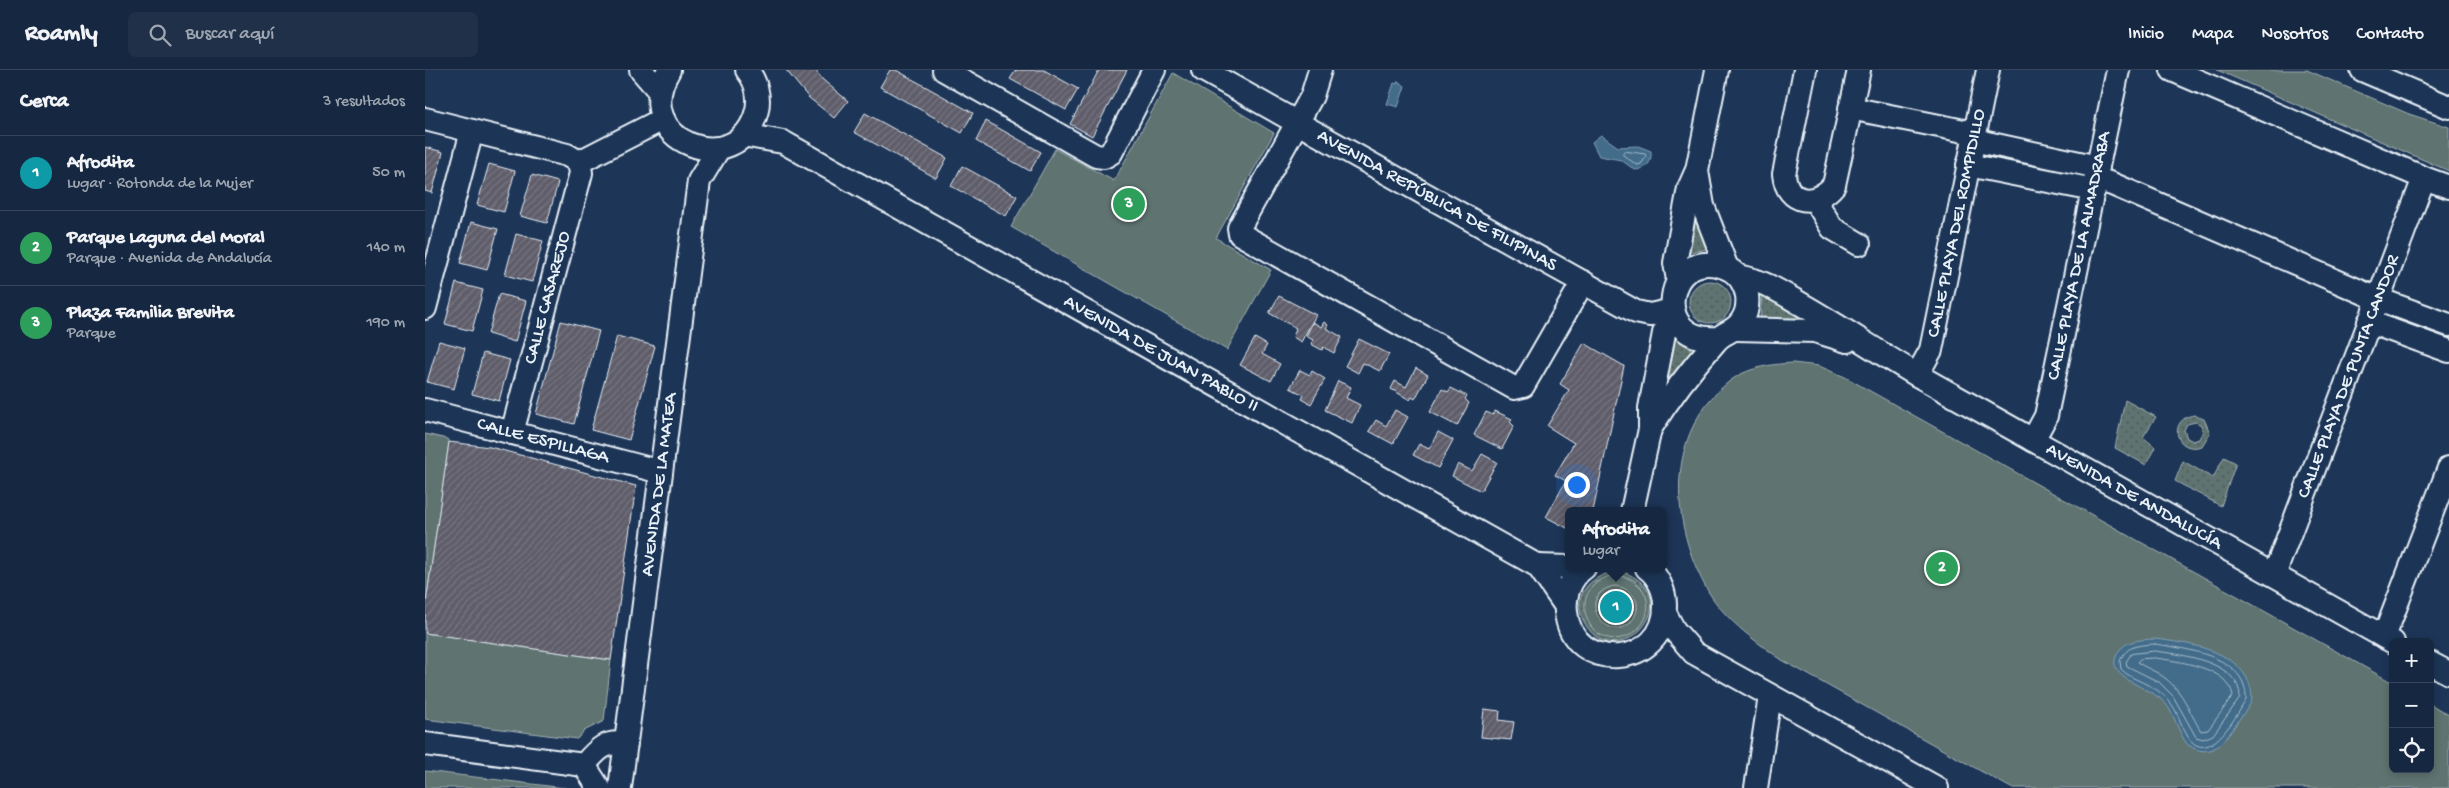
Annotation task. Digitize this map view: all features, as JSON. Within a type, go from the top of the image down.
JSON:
[{"type":"street","points":[[641,70],[660,92]]},
{"type":"street","points":[[669,70],[660,92],[659,106],[663,119],[676,137],[689,145],[703,149],[719,148],[743,135],[751,126],[758,105],[757,90],[747,70]]},
{"type":"street","points":[[944,70],[1096,156],[1104,157],[1111,153],[1154,70]]},
{"type":"street","name":"AVENIDA REPÚBLICA DE FILIPINAS","points":[[1203,70],[1636,312],[1650,315],[1673,312]]},
{"type":"street","points":[[1320,70],[1312,96],[1239,228],[1240,234],[1514,388],[1523,386],[1583,282]]},
{"type":"street","points":[[1678,280],[1675,263],[1689,188],[1697,170],[1717,70]]},
{"type":"street","points":[[1805,70],[1784,174],[1785,186],[1791,194],[1802,199],[1815,200],[1826,195],[1834,185],[1859,70]]},
{"type":"street","name":"CALLE PLAYA DEL ROMPIDILLO","points":[[1917,375],[1931,350],[1988,70]]},
{"type":"street","name":"CALLE PLAYA DE LA ALMADRABA","points":[[2033,440],[2046,416],[2118,70]]},
{"type":"street","points":[[2172,70],[2449,187]]},
{"type":"street","points":[[2361,70],[2449,107]]},
{"type":"street","name":"AVENIDA DE JUAN PABLO II","points":[[758,105],[783,142]]},
{"type":"street","points":[[1850,108],[1974,137],[2112,184],[2378,299],[2449,325]]},
{"type":"street","points":[[425,119],[567,155],[579,162],[663,119]]},
{"type":"street","points":[[425,308],[472,131]]},
{"type":"street","name":"AVENIDA DE JUAN PABLO II","points":[[743,135],[783,142],[1538,566],[1565,605]]},
{"type":"street","name":"AVENIDA DE LA MATEA","points":[[620,788],[699,181],[689,145]]},
{"type":"street","name":"AVENIDA DE LA MATEA","points":[[699,181],[719,148]]},
{"type":"street","name":"CALLE CASAREJO","points":[[512,433],[581,172],[579,162]]},
{"type":"street","points":[[1968,165],[2096,179]]},
{"type":"street","points":[[1650,430],[1671,396],[1727,334],[1743,320],[1747,303],[1744,286],[1732,272],[1703,206],[1697,170]]},
{"type":"street","name":"CALLE PLAYA DE PUNTA CANDOR","points":[[2274,575],[2424,178]]},
{"type":"street","points":[[1815,200],[1832,228],[1859,244]]},
{"type":"street","points":[[1633,507],[1650,430],[1650,408],[1665,333],[1673,312],[1674,289],[1678,280],[1695,267],[1711,264],[1732,272]]},
{"type":"street","name":"AVENIDA DE ANDALUCÍA","points":[[1732,272],[1758,280],[1852,333],[1874,350],[1917,375],[2388,640]]},
{"type":"street","points":[[1673,312],[1687,332],[1707,339],[1727,334]]},
{"type":"street","points":[[2369,322],[2449,351]]},
{"type":"street","name":"AVENIDA DE ANDALUCÍA","points":[[1727,334],[1815,331],[1874,350]]},
{"type":"street","name":"CALLE ESPILLAGA","points":[[425,410],[661,472]]},
{"type":"street","points":[[2388,640],[2449,468]]},
{"type":"street","name":"AVENIDA DE JUAN PABLO II","points":[[1538,566],[1565,567]]},
{"type":"street","points":[[1575,572],[1567,592],[1565,605],[1567,619],[1572,632],[1592,652],[1620,657],[1634,653],[1647,646],[1659,631],[1665,613],[1665,598],[1660,584],[1650,572]]},
{"type":"street","points":[[1665,613],[1674,630],[1694,653],[1937,788]]},
{"type":"street","points":[[1647,646],[1694,653]]},
{"type":"street","points":[[2434,665],[2449,673]]},
{"type":"street","points":[[1756,788],[1771,696]]},
{"type":"street","points":[[584,765],[600,746],[615,742],[626,744]]},
{"type":"street","points":[[425,744],[584,765],[599,788]]},
{"type":"green space","points":[[2217,70],[2307,70],[2409,114],[2449,127],[2449,171]]},
{"type":"green space","points":[[1173,73],[1274,133],[1216,238],[1271,270],[1227,350],[1011,227],[1055,149],[1114,181]]},
{"type":"green space","points":[[1693,207],[1709,249],[1695,251],[1683,256]]},
{"type":"green space","points":[[1714,281],[1722,284],[1728,290],[1731,302],[1728,314],[1722,320],[1706,323],[1698,320],[1692,314],[1689,298],[1692,290],[1698,284]]},
{"type":"green space","points":[[1762,293],[1814,322],[1760,320]]},
{"type":"green space","points":[[1672,337],[1698,353],[1663,392]]},
{"type":"green space","points":[[1793,363],[1819,366],[1845,377],[2389,681],[2389,773],[2434,773],[2434,706],[2449,715],[2449,788],[2011,788],[1782,660],[1728,617],[1711,596],[1694,562],[1686,539],[1679,491],[1681,467],[1686,444],[1695,421],[1709,401],[1732,379],[1741,374],[1754,369]]},
{"type":"green space","points":[[2125,400],[2156,417],[2143,437],[2155,447],[2146,465],[2115,448]]},
{"type":"green space","points":[[2194,415],[2204,419],[2210,433],[2202,446],[2186,446],[2180,441],[2178,429],[2180,423],[2185,418]],"holes":[[[2196,422],[2201,425],[2203,431],[2199,439],[2193,441],[2187,438],[2184,430],[2187,424]]]},
{"type":"green space","points":[[425,434],[447,439],[449,442],[425,610]]},
{"type":"green space","points":[[2224,457],[2236,463],[2221,506],[2175,481],[2183,461],[2213,478]]},
{"type":"green space","points":[[1611,572],[1623,572],[1642,583],[1651,598],[1650,614],[1642,628],[1629,639],[1613,643],[1598,638],[1584,622],[1580,612],[1582,593],[1587,586],[1602,575]],"holes":[[[1625,576],[1634,580],[1642,588],[1640,628],[1601,635],[1593,629],[1595,582]]]},
{"type":"green space","points":[[1614,575],[1622,576],[1636,583],[1645,593],[1648,608],[1645,619],[1628,636],[1613,639],[1601,635],[1592,627],[1586,616],[1585,604],[1589,592],[1598,581]],"holes":[[[1614,586],[1626,589],[1634,596],[1637,601],[1637,612],[1626,627],[1616,629],[1607,626],[1600,619],[1595,610],[1595,600],[1601,592]]]},
{"type":"green space","points":[[1620,586],[1628,589],[1634,595],[1637,607],[1634,619],[1628,625],[1612,628],[1604,625],[1598,619],[1595,603],[1598,595],[1604,589]]},
{"type":"green space","points":[[425,633],[611,660],[604,721],[584,731],[577,739],[425,719]]},
{"type":"green space","points":[[425,771],[565,788],[425,788]]},
{"type":"water","points":[[1398,81],[1405,86],[1398,107],[1387,104],[1394,83],[1397,84]]},
{"type":"water","points":[[1601,135],[1618,147],[1638,146],[1651,151],[1650,162],[1646,167],[1635,170],[1621,160],[1599,156],[1592,142]]},
{"type":"water","points":[[2155,639],[2209,650],[2233,662],[2243,672],[2249,683],[2252,695],[2251,702],[2228,735],[2217,747],[2202,751],[2187,744],[2165,703],[2131,682],[2117,670],[2115,663],[2117,654],[2124,645],[2134,641]]},
{"type":"building","points":[[786,70],[815,70],[823,80],[848,101],[834,118],[808,97]]},
{"type":"building","points":[[890,70],[896,70],[973,113],[962,133],[880,87]]},
{"type":"building","points":[[1016,70],[1044,70],[1078,89],[1066,110],[1010,79]]},
{"type":"building","points":[[1099,70],[1127,70],[1092,136],[1070,124]]},
{"type":"building","points":[[865,113],[947,158],[936,178],[854,132]]},
{"type":"building","points":[[986,121],[1041,152],[1030,171],[976,141]]},
{"type":"building","points":[[425,147],[443,152],[432,193],[425,191]]},
{"type":"building","points":[[489,164],[515,171],[504,212],[477,205]]},
{"type":"building","points":[[962,166],[1017,196],[1006,216],[951,186]]},
{"type":"building","points":[[532,175],[558,182],[547,223],[520,216]]},
{"type":"building","points":[[471,222],[498,229],[487,270],[460,263]]},
{"type":"building","points":[[516,234],[543,241],[532,282],[505,275]]},
{"type":"building","points":[[456,283],[483,290],[472,331],[445,324]]},
{"type":"building","points":[[499,294],[526,301],[515,342],[488,334]]},
{"type":"building","points":[[1279,296],[1316,315],[1301,342],[1293,337],[1296,328],[1269,313]]},
{"type":"building","points":[[561,321],[599,331],[574,424],[536,414]]},
{"type":"building","points":[[1313,322],[1321,327],[1324,322],[1328,325],[1326,328],[1342,337],[1334,353],[1323,347],[1322,350],[1311,344],[1313,340],[1306,336]]},
{"type":"building","points":[[617,336],[655,346],[629,440],[591,430]]},
{"type":"building","points":[[1255,338],[1267,345],[1262,354],[1280,364],[1271,381],[1240,365]]},
{"type":"building","points":[[1359,339],[1389,354],[1380,371],[1363,363],[1358,373],[1345,366]]},
{"type":"building","points":[[439,341],[465,348],[454,389],[427,382]]},
{"type":"building","points":[[1584,343],[1624,366],[1594,507],[1565,507],[1565,527],[1546,517],[1566,481],[1555,475],[1574,443],[1547,426],[1569,390],[1560,384]]},
{"type":"building","points":[[483,353],[510,360],[499,401],[472,394]]},
{"type":"building","points":[[1416,368],[1428,375],[1415,399],[1412,397],[1410,400],[1391,389],[1395,381],[1406,387]]},
{"type":"building","points":[[1300,370],[1310,375],[1312,371],[1325,379],[1311,404],[1302,399],[1304,395],[1290,388]]},
{"type":"building","points":[[1338,381],[1351,387],[1346,398],[1360,405],[1352,423],[1325,410]]},
{"type":"building","points":[[1451,388],[1467,396],[1465,399],[1469,403],[1457,426],[1430,412],[1442,389],[1448,392]]},
{"type":"building","points":[[1395,410],[1408,417],[1393,444],[1369,431],[1376,420],[1386,426]]},
{"type":"building","points":[[1495,411],[1512,419],[1510,422],[1514,426],[1502,449],[1474,435],[1486,412],[1493,415]]},
{"type":"building","points":[[1438,432],[1453,440],[1438,468],[1413,455],[1419,444],[1429,449]]},
{"type":"building","points":[[449,442],[490,447],[636,486],[611,660],[425,633],[425,610]]},
{"type":"building","points":[[1482,454],[1497,462],[1481,491],[1452,476],[1458,464],[1472,471]]},
{"type":"building","points":[[1484,709],[1500,711],[1499,720],[1514,722],[1511,740],[1481,737]]},
{"type":"place","name":"Plaza Familia Brevita","points":[[1129,204]]},
{"type":"place","name":"Parque Laguna del Moral","points":[[1942,568]]},
{"type":"place","name":"Afrodita","points":[[1616,607]]}]
